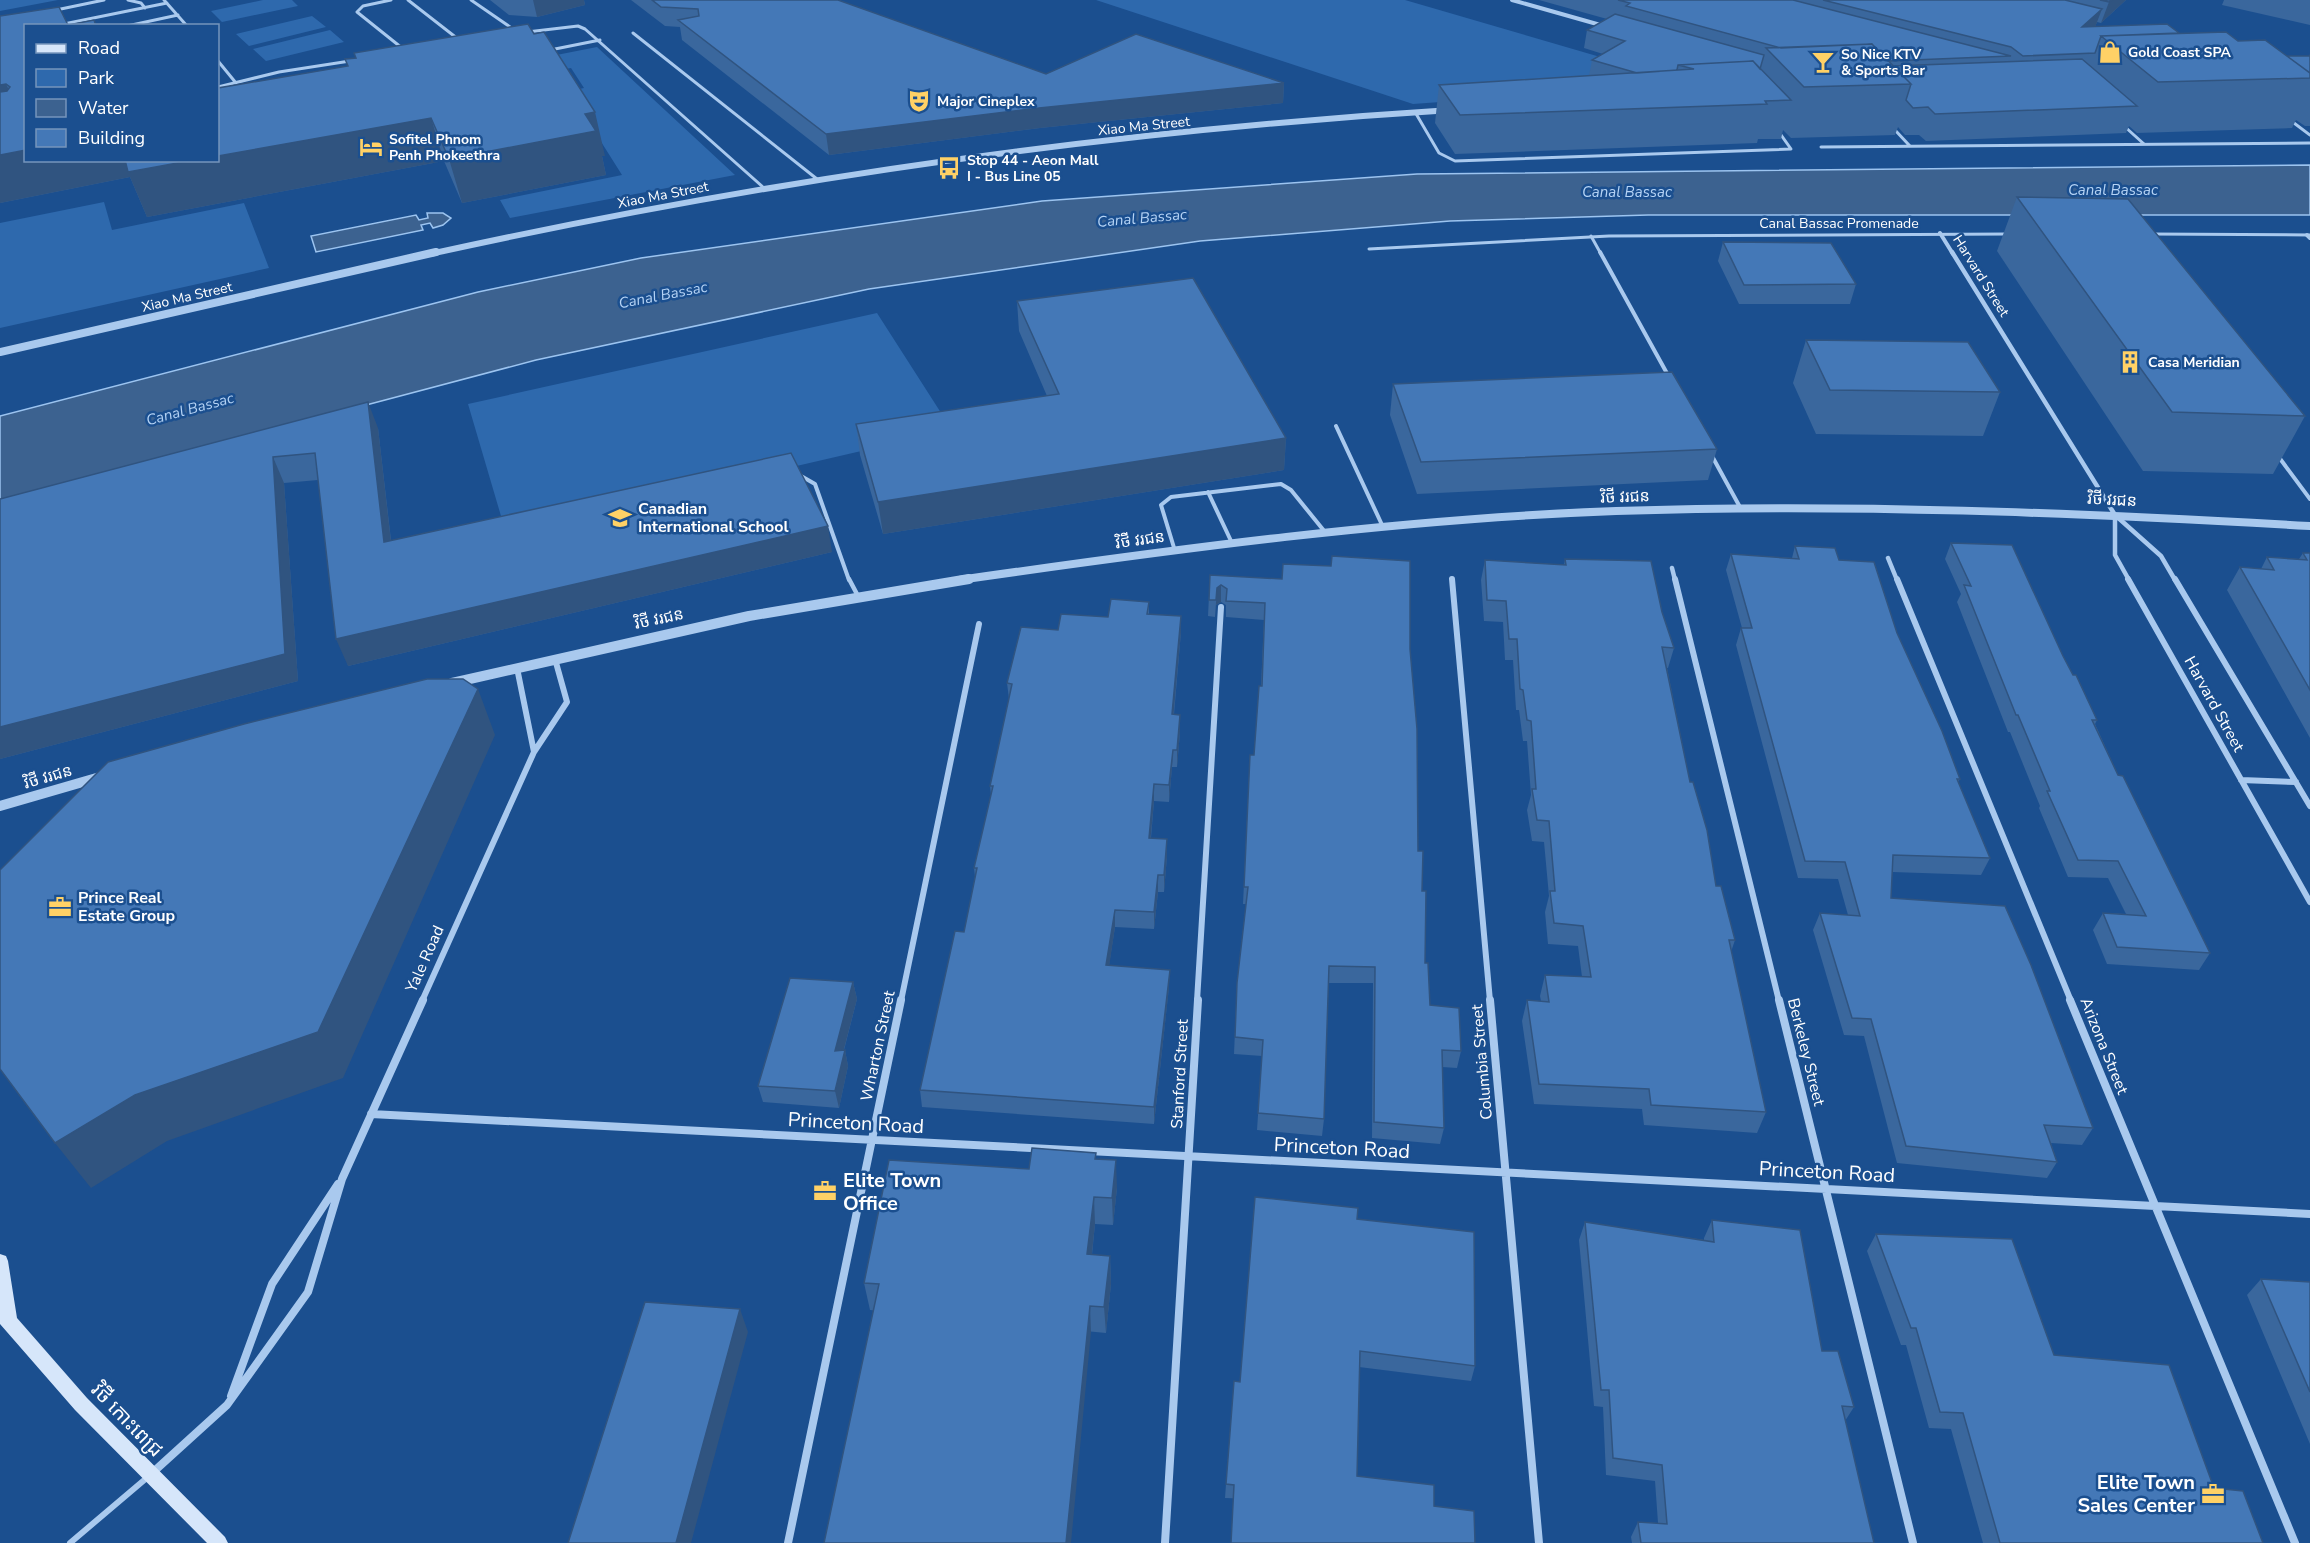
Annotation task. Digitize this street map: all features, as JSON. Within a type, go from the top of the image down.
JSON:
[{"type":"main road","name":"វិថី កោះពេជ្រ","points":[[0,1261],[4,1319],[81,1404],[219,1543]]},
{"type":"street","points":[[1512,0],[1612,28]]},
{"type":"street","name":"Xiao Ma Street","points":[[0,352],[400,261],[617,215],[817,179],[1051,148],[1462,109]]},
{"type":"street","name":"Harvard Street","points":[[1940,233],[2115,514],[2161,556],[2310,806]]},
{"type":"street","name":"Canal Bassac Promenade","points":[[1369,249],[1456,241],[1591,236],[2011,234]]},
{"type":"street","points":[[2141,234],[2309,236]]},
{"type":"street","name":"វិថី វរជន","points":[[439,687],[555,658],[858,596],[1174,550],[1383,527],[1592,513],[1741,509],[1925,509],[2115,514],[2310,526]]},
{"type":"street","name":"Harvard Street","points":[[2115,514],[2115,555],[2310,902]]},
{"type":"street","name":"Arizona Street","points":[[1888,558],[2295,1543]]},
{"type":"street","name":"Berkeley Street","points":[[1672,568],[1913,1543]]},
{"type":"street","name":"Columbia Street","points":[[1452,579],[1539,1543]]},
{"type":"street","name":"Stanford Street","points":[[1166,1543],[1221,607]]},
{"type":"street","name":"Wharton Street","points":[[788,1543],[979,624]]},
{"type":"street","name":"Yale Road","points":[[151,1474],[227,1405],[308,1292],[342,1179],[534,752],[567,702],[555,658]]},
{"type":"street","points":[[517,668],[534,752]]},
{"type":"street","name":"វិថី វរជន","points":[[0,807],[107,775]]},
{"type":"street","points":[[2241,780],[2296,782]]},
{"type":"street","name":"Princeton Road","points":[[371,1114],[2310,1214]]},
{"type":"street","name":"Yale Road","points":[[227,1405],[272,1284],[342,1179]]},
{"type":"lane","points":[[46,12],[104,0]]},
{"type":"lane","points":[[128,0],[141,3],[145,8]]},
{"type":"lane","points":[[164,0],[185,24]]},
{"type":"lane","points":[[391,0],[363,6],[357,12],[406,52],[394,54]]},
{"type":"lane","points":[[408,0],[462,42],[451,44]]},
{"type":"lane","points":[[471,0],[519,33]]},
{"type":"lane","points":[[64,24],[167,3]]},
{"type":"lane","points":[[133,24],[178,15]]},
{"type":"lane","points":[[508,35],[578,26],[600,40],[764,188]]},
{"type":"lane","points":[[633,33],[817,179]]},
{"type":"lane","points":[[543,51],[600,40]]},
{"type":"lane","points":[[219,87],[279,72],[360,59]]},
{"type":"lane","points":[[219,62],[236,83],[239,91]]},
{"type":"lane","points":[[1415,112],[1439,153],[1455,161],[1791,149],[1790,143],[1774,126]]},
{"type":"lane","points":[[2283,115],[2310,135]]},
{"type":"lane","points":[[2121,123],[2146,145]]},
{"type":"lane","points":[[1894,129],[1909,145]]},
{"type":"lane","points":[[1821,147],[2310,143]]},
{"type":"lane","points":[[1591,236],[1671,381]]},
{"type":"lane","points":[[1336,426],[1383,527]]},
{"type":"lane","points":[[1711,453],[1741,509]]},
{"type":"lane","points":[[2275,453],[2310,499]]},
{"type":"lane","points":[[792,475],[800,476],[815,484],[847,576],[858,596]]},
{"type":"lane","points":[[1174,550],[1161,505],[1172,497],[1208,492],[1281,484],[1291,490],[1325,533]]},
{"type":"lane","points":[[1208,492],[1232,543]]},
{"type":"lane","name":"Yale Road","points":[[70,1543],[151,1474]]},
{"type":"green space","points":[[0,0],[58,0],[0,11]]},
{"type":"green space","points":[[263,0],[292,0],[298,6],[222,22],[211,11]]},
{"type":"green space","points":[[1096,0],[1405,0],[1614,61],[1563,93],[1413,104]]},
{"type":"green space","points":[[312,16],[326,27],[249,46],[236,34]]},
{"type":"green space","points":[[330,30],[344,42],[266,61],[253,49]]},
{"type":"green space","points":[[597,47],[735,175],[510,218],[500,200],[622,175],[569,91],[584,88],[571,68],[556,71],[521,62]]},
{"type":"green space","points":[[104,202],[112,230],[244,203],[269,268],[0,328],[0,223]]},
{"type":"green space","points":[[877,313],[952,430],[506,533],[468,404]]},
{"type":"water","name":"Canal Bassac","points":[[2310,165],[2310,215],[1648,215],[1450,221],[1200,241],[869,289],[536,360],[0,502],[0,416],[478,292],[641,258],[1042,201],[1417,174]]},
{"type":"water","points":[[427,213],[443,213],[451,218],[443,225],[433,228],[430,223],[421,225],[423,230],[316,252],[311,236],[416,215],[419,220],[428,218]]},
{"type":"building","points":[[652,0],[838,0],[1046,74],[1136,34],[1284,83],[1039,108],[826,134],[678,20],[699,16],[698,9],[661,7]]},
{"type":"building","points":[[1618,0],[1793,0],[2011,56],[1888,61],[1872,44],[1781,48],[1626,6],[1630,3]]},
{"type":"building","points":[[1823,0],[2065,0],[2102,9],[2082,27],[2167,24],[2179,33],[2101,36],[2095,53],[2023,56],[2011,47]]},
{"type":"building","points":[[59,7],[68,24],[24,24],[24,150],[0,155],[0,92],[7,91],[10,87],[6,84],[0,85],[0,16]]},
{"type":"building","points":[[1615,14],[1764,55],[1760,69],[1753,61],[1678,65],[1677,70],[1637,73],[1592,60],[1625,41],[1587,30]]},
{"type":"building","points":[[94,20],[95,24],[73,24]]},
{"type":"building","points":[[528,24],[534,34],[544,32],[595,112],[585,114],[596,131],[449,159],[431,118],[219,156],[219,88],[348,66],[345,59],[356,58],[354,53]]},
{"type":"building","points":[[2226,32],[2238,41],[2265,40],[2310,73],[2310,78],[2158,82],[2101,36]]},
{"type":"building","points":[[1872,44],[1911,84],[1804,87],[1766,48]]},
{"type":"building","points":[[2287,56],[2309,56],[2310,73]]},
{"type":"building","points":[[2082,59],[2137,106],[1935,114],[1928,107],[1913,108],[1906,100],[1911,84],[1893,66]]},
{"type":"building","points":[[1753,61],[1791,100],[1765,101],[1767,104],[1460,115],[1439,85],[1694,69],[1678,65]]},
{"type":"building","points":[[126,162],[183,162],[128,172]]},
{"type":"building","points":[[2017,197],[2128,199],[2305,416],[2172,412]]},
{"type":"building","points":[[1723,242],[1831,243],[1856,284],[1744,285]]},
{"type":"building","points":[[1193,278],[1286,438],[878,502],[856,424],[1059,394],[1017,301]]},
{"type":"building","points":[[1806,340],[1968,342],[2000,392],[1830,390]]},
{"type":"building","points":[[1672,372],[1717,449],[1421,462],[1393,384]]},
{"type":"building","points":[[368,402],[384,542],[791,453],[828,526],[336,639],[315,453],[273,457],[285,654],[0,727],[0,499]]},
{"type":"building","points":[[1951,543],[2012,545],[2063,656],[2073,675],[2076,675],[2097,720],[2092,720],[2118,775],[2123,776],[2210,953],[2117,947],[2103,913],[2146,916],[2118,861],[2078,860],[2047,791],[2050,791],[2018,715],[2016,715],[1964,585],[1971,586]]},
{"type":"building","points":[[1795,546],[1835,548],[1839,560],[1874,562],[1897,633],[1942,731],[1960,779],[1957,779],[1990,858],[1893,855],[1891,898],[2005,906],[2031,965],[2093,1128],[2044,1125],[2057,1162],[1906,1146],[1871,1019],[1852,1018],[1820,913],[1860,916],[1845,862],[1805,861],[1741,628],[1752,628],[1731,554],[1799,559]]},
{"type":"building","points":[[2303,553],[2310,553],[2310,690],[2240,567],[2274,570],[2267,557],[2307,560]]},
{"type":"building","points":[[1332,556],[1410,561],[1410,649],[1417,729],[1418,851],[1423,851],[1422,891],[1426,891],[1425,963],[1428,963],[1430,1005],[1459,1008],[1461,1051],[1442,1050],[1444,1128],[1374,1122],[1375,967],[1329,966],[1324,1119],[1258,1113],[1263,1040],[1235,1037],[1237,983],[1248,887],[1244,887],[1250,755],[1254,755],[1259,686],[1262,686],[1265,603],[1226,601],[1227,589],[1221,585],[1217,588],[1216,600],[1209,600],[1210,575],[1282,579],[1283,564],[1331,566]]},
{"type":"building","points":[[1565,559],[1651,561],[1662,612],[1674,648],[1662,647],[1690,782],[1693,782],[1707,830],[1716,886],[1721,886],[1735,940],[1729,940],[1766,1112],[1651,1105],[1649,1089],[1539,1084],[1527,1000],[1549,1002],[1545,975],[1591,977],[1583,926],[1554,923],[1550,891],[1555,891],[1549,821],[1537,820],[1532,789],[1536,789],[1531,721],[1527,720],[1523,690],[1520,689],[1517,639],[1509,639],[1506,601],[1487,600],[1485,560],[1566,565]]},
{"type":"building","points":[[1111,599],[1149,602],[1147,614],[1181,616],[1172,714],[1180,715],[1177,750],[1173,750],[1169,785],[1154,784],[1149,838],[1167,839],[1164,875],[1158,875],[1154,912],[1115,910],[1106,965],[1170,970],[1154,1107],[920,1090],[955,931],[964,932],[977,868],[974,868],[993,786],[990,786],[1012,684],[1007,683],[1021,627],[1058,630],[1061,614],[1108,617]]},
{"type":"building","points":[[427,679],[463,679],[478,689],[318,1032],[135,1095],[55,1143],[0,1069],[0,870],[108,762],[244,724]]},
{"type":"building","points":[[790,978],[853,982],[835,1051],[845,1050],[835,1091],[758,1086]]},
{"type":"building","points":[[1032,1148],[1096,1153],[1095,1159],[1116,1160],[1112,1198],[1094,1197],[1087,1254],[1110,1256],[1104,1307],[1090,1306],[1066,1543],[824,1543],[879,1284],[864,1283],[889,1160],[1029,1169]]},
{"type":"building","points":[[1255,1197],[1358,1208],[1357,1219],[1474,1232],[1475,1366],[1360,1351],[1357,1476],[1434,1485],[1434,1506],[1474,1511],[1475,1543],[1231,1543],[1234,1485],[1226,1484],[1234,1381],[1240,1382]]},
{"type":"building","points":[[1712,1220],[1800,1230],[1822,1351],[1838,1351],[1854,1407],[1842,1406],[1874,1543],[1641,1543],[1638,1522],[1667,1524],[1662,1465],[1613,1458],[1609,1390],[1601,1390],[1585,1222],[1714,1242]]},
{"type":"building","points":[[1876,1234],[2012,1239],[2054,1355],[2169,1365],[2214,1488],[2243,1491],[2263,1543],[2000,1543],[1963,1413],[1940,1412],[1916,1328],[1911,1328]]},
{"type":"building","points":[[2261,1279],[2310,1282],[2310,1392]]},
{"type":"building","points":[[645,1302],[740,1309],[676,1543],[568,1543]]},
{"type":"place","name":"Gold Coast SPA","points":[[2110,52]]},
{"type":"place","name":"So Nice KTV & Sports Bar","points":[[1823,62]]},
{"type":"place","name":"Major Cineplex","points":[[919,101]]},
{"type":"place","name":"Sofitel Phnom Penh Phokeethra","points":[[371,147]]},
{"type":"place","name":"Stop 44 - Aeon Mall I - Bus Line 05","points":[[949,168]]},
{"type":"place","name":"Casa Meridian","points":[[2130,362]]},
{"type":"place","name":"Canadian International School","points":[[620,518]]},
{"type":"place","name":"Prince Real Estate Group","points":[[60,907]]},
{"type":"place","name":"Elite Town Office","points":[[825,1191]]},
{"type":"place","name":"Elite Town Sales Center","points":[[2213,1494]]}]
